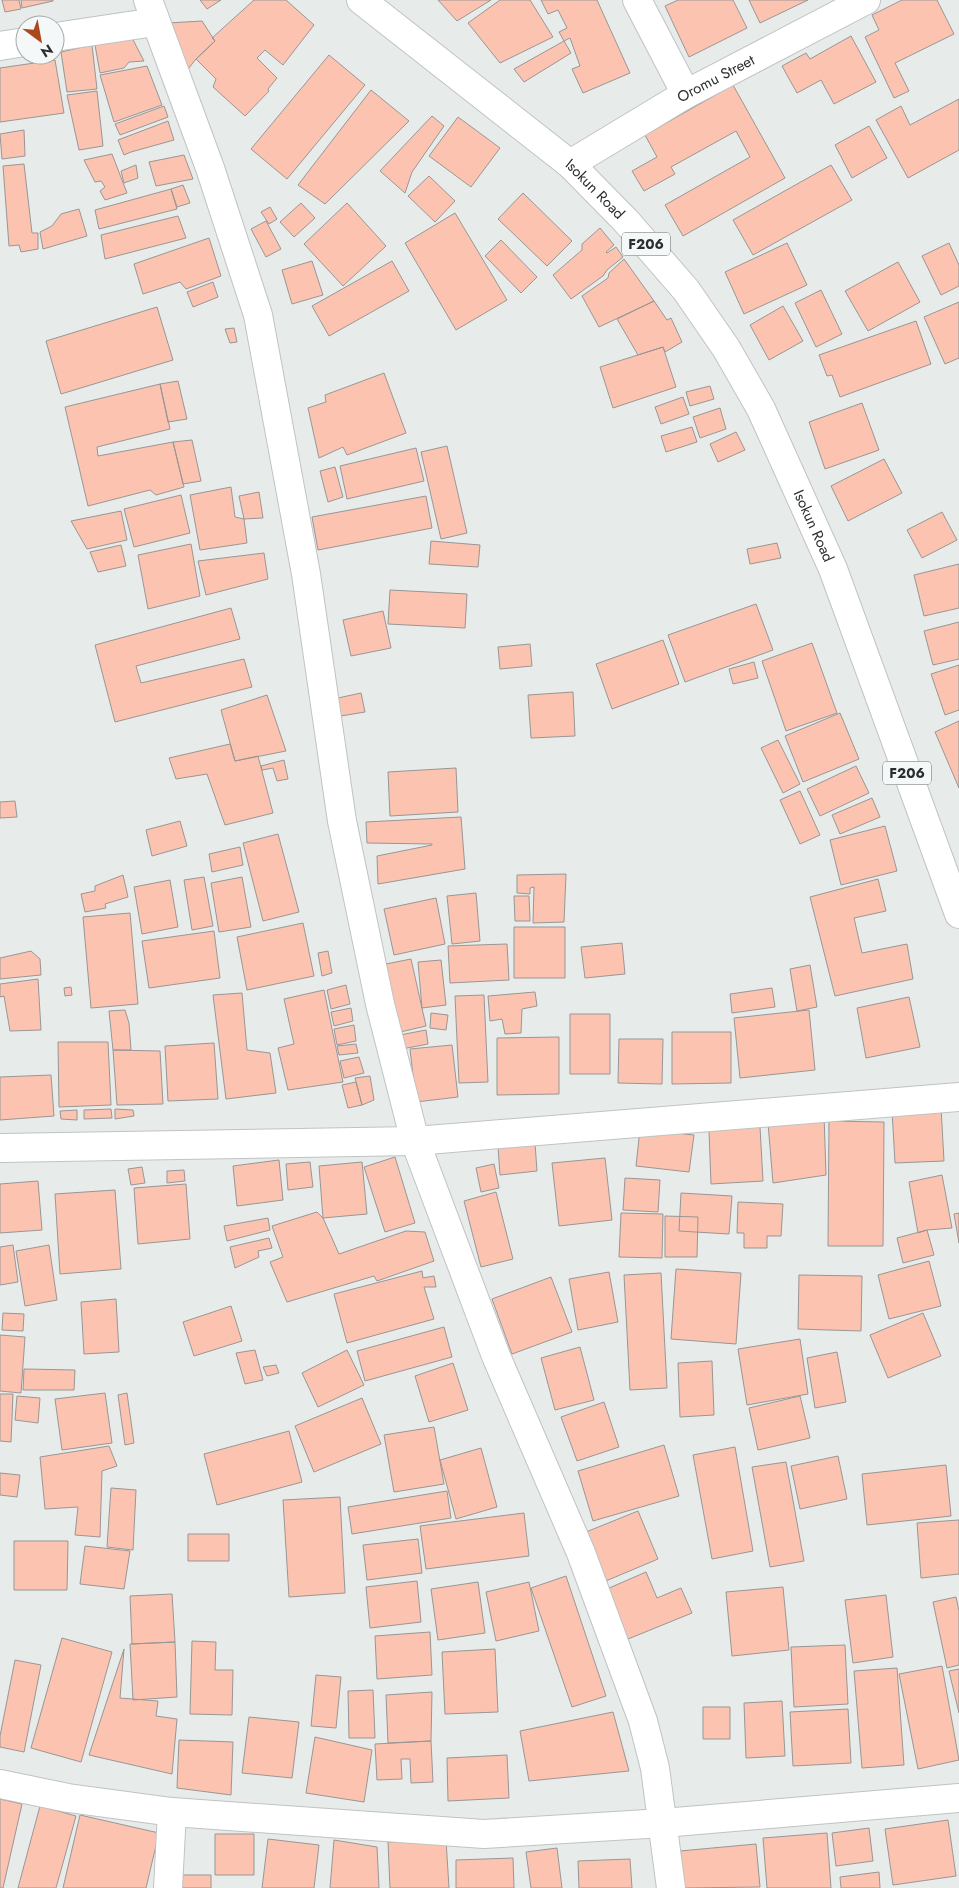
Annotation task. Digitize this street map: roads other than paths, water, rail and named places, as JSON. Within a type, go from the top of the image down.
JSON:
[{"type":"street","name":"Isokun Road","points":[[361,0],[570,164],[626,220],[686,290],[726,348],[761,409],[833,568],[959,914]]},
{"type":"street","points":[[637,0],[686,94]]},
{"type":"street","name":"Oromu Street","points":[[570,164],[686,94],[866,0]]},
{"type":"street","points":[[65,35],[151,11],[210,168],[258,315],[306,574],[342,821],[380,1004],[415,1140],[496,1356],[581,1553],[639,1712],[655,1768],[671,1888]]},
{"type":"street","points":[[0,46],[15,44]]},
{"type":"street","points":[[0,1148],[415,1140],[959,1097]]},
{"type":"street","points":[[0,1784],[68,1798],[172,1812],[484,1834],[663,1823],[959,1798]]},
{"type":"street","points":[[168,1888],[172,1812]]}]
